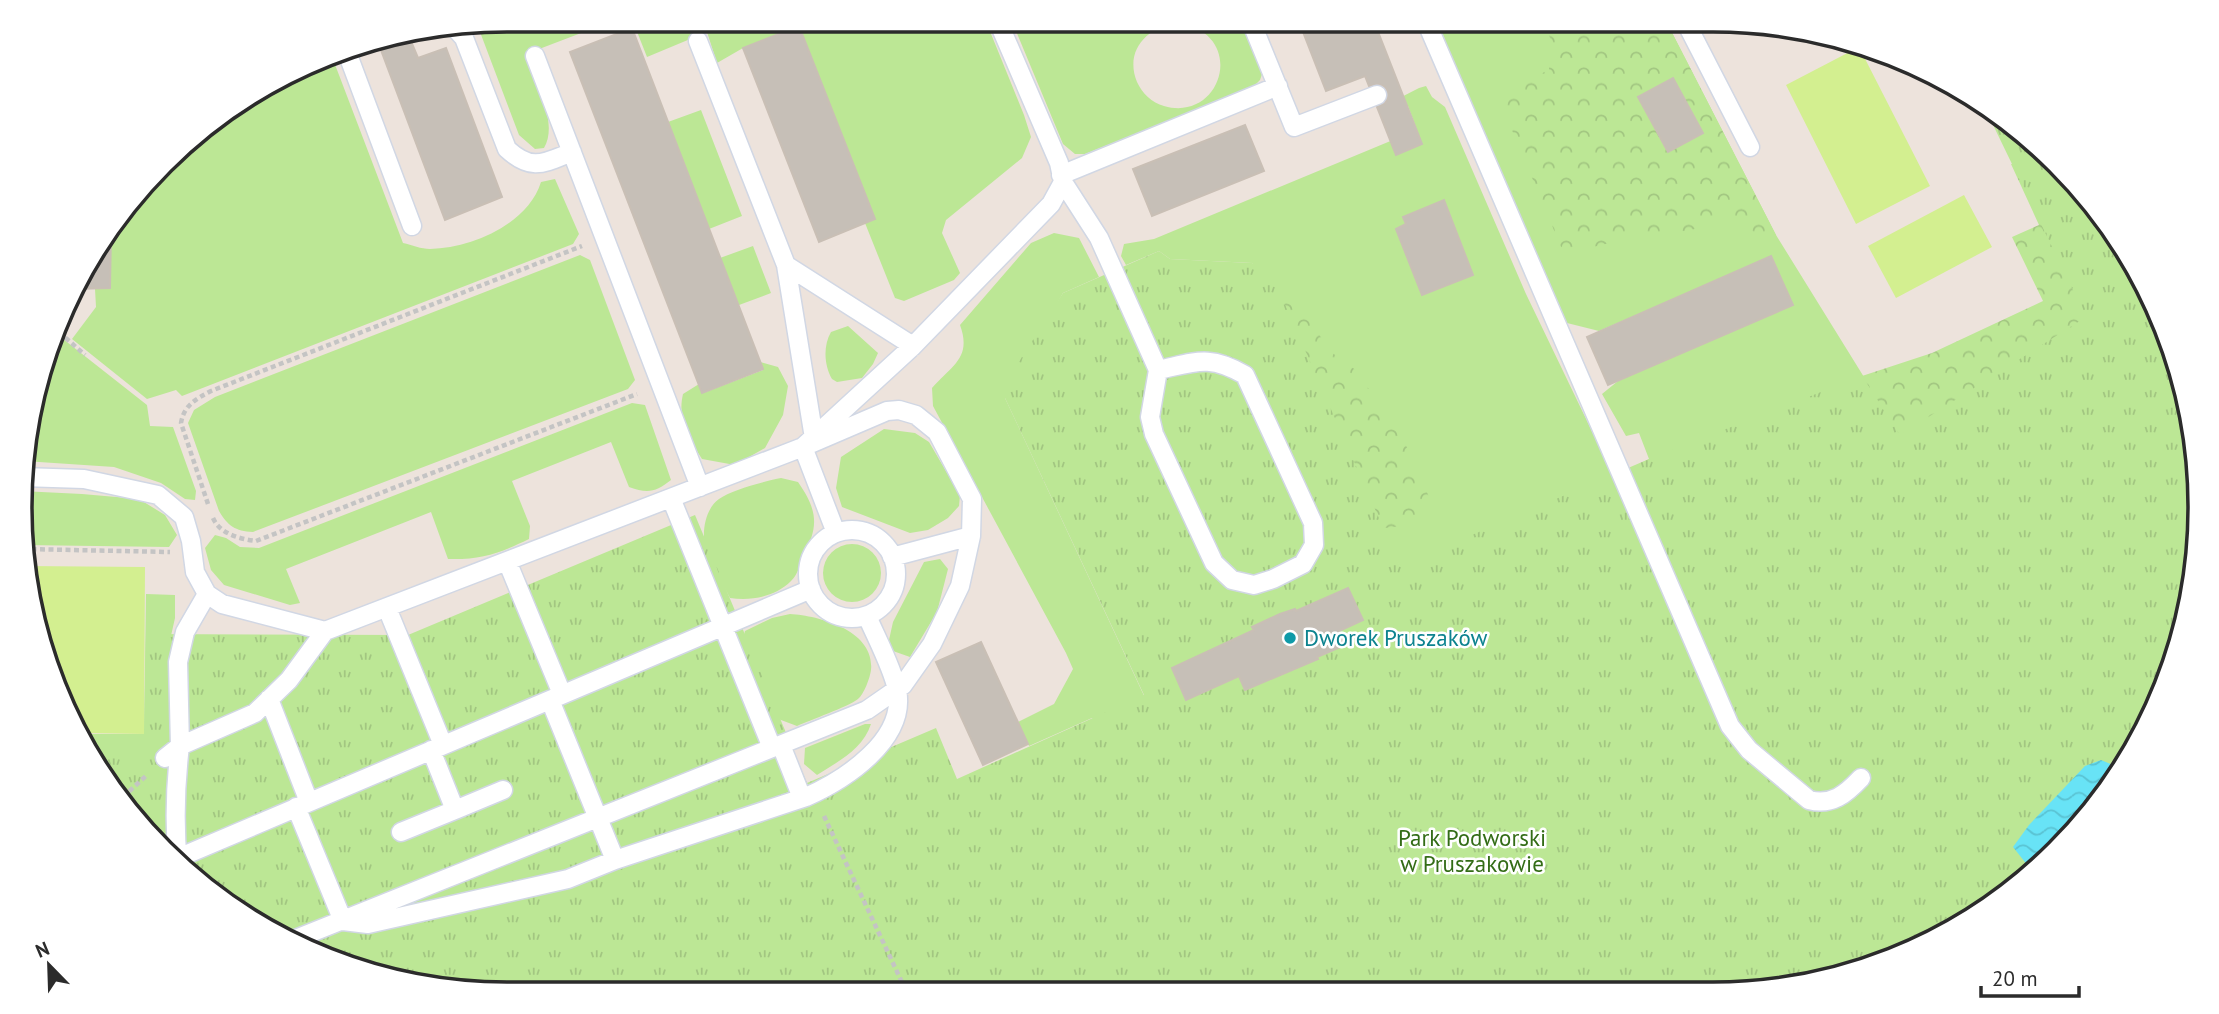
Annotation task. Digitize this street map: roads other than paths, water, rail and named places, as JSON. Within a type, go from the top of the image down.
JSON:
[{"type":"lane","points":[[1003,32],[1059,163],[1062,178],[1099,238],[1158,370],[1150,417],[1154,434],[1214,563],[1232,580],[1254,585],[1303,564],[1314,545],[1313,523],[1245,375],[1227,365],[1204,360],[1158,370]]},
{"type":"lane","points":[[1256,32],[1294,127],[1377,95]]},
{"type":"lane","points":[[1431,32],[1730,726],[1749,750],[1809,800],[1819,803],[1846,794],[1861,778]]},
{"type":"lane","points":[[1691,32],[1750,147]]},
{"type":"lane","points":[[461,34],[507,149],[519,161],[539,165],[572,152]]},
{"type":"lane","points":[[698,41],[786,265],[809,442],[836,533]]},
{"type":"lane","points":[[535,56],[700,487]]},
{"type":"lane","points":[[349,59],[412,226]]},
{"type":"lane","points":[[809,442],[913,346],[1051,204],[1062,178],[1278,86]]},
{"type":"lane","points":[[786,265],[913,346]]},
{"type":"lane","points":[[165,758],[180,746],[255,713],[289,680],[326,631],[700,487],[887,411],[899,410],[916,415],[937,432],[972,499],[971,536],[960,586],[932,644],[903,685],[867,710],[303,936]]},
{"type":"lane","points":[[33,477],[83,479],[158,495],[184,517],[195,572],[207,594],[222,604],[326,631]]},
{"type":"lane","points":[[671,498],[777,746],[808,796]]},
{"type":"lane","points":[[848,530],[865,531],[879,538],[892,557],[896,566],[896,582],[891,596],[880,608],[867,616],[851,618],[836,615],[823,607],[811,589],[808,569],[812,555],[821,543],[836,533],[848,530]]},
{"type":"lane","points":[[892,557],[971,536]]},
{"type":"lane","points":[[507,562],[615,860]]},
{"type":"lane","points":[[186,857],[303,804],[811,589]]},
{"type":"lane","points":[[177,848],[174,791],[180,746],[178,662],[185,632],[207,594]]},
{"type":"lane","points":[[387,608],[437,748],[455,810]]},
{"type":"lane","points":[[343,921],[368,924],[568,879],[615,860],[808,796],[860,766],[888,734],[898,706],[897,689],[867,616]]},
{"type":"lane","points":[[269,699],[343,921]]},
{"type":"lane","points":[[401,832],[503,790]]},
{"type":"water","points":[[2101,760],[2111,764],[2069,821],[2026,864],[2013,847],[2029,825],[2085,766]]},
{"type":"place","name":"Dworek Pruszaków","points":[[1290,638]]},
{"type":"park label","name":"Park Podworski w Pruszakowie","points":[[1472,851]]}]
